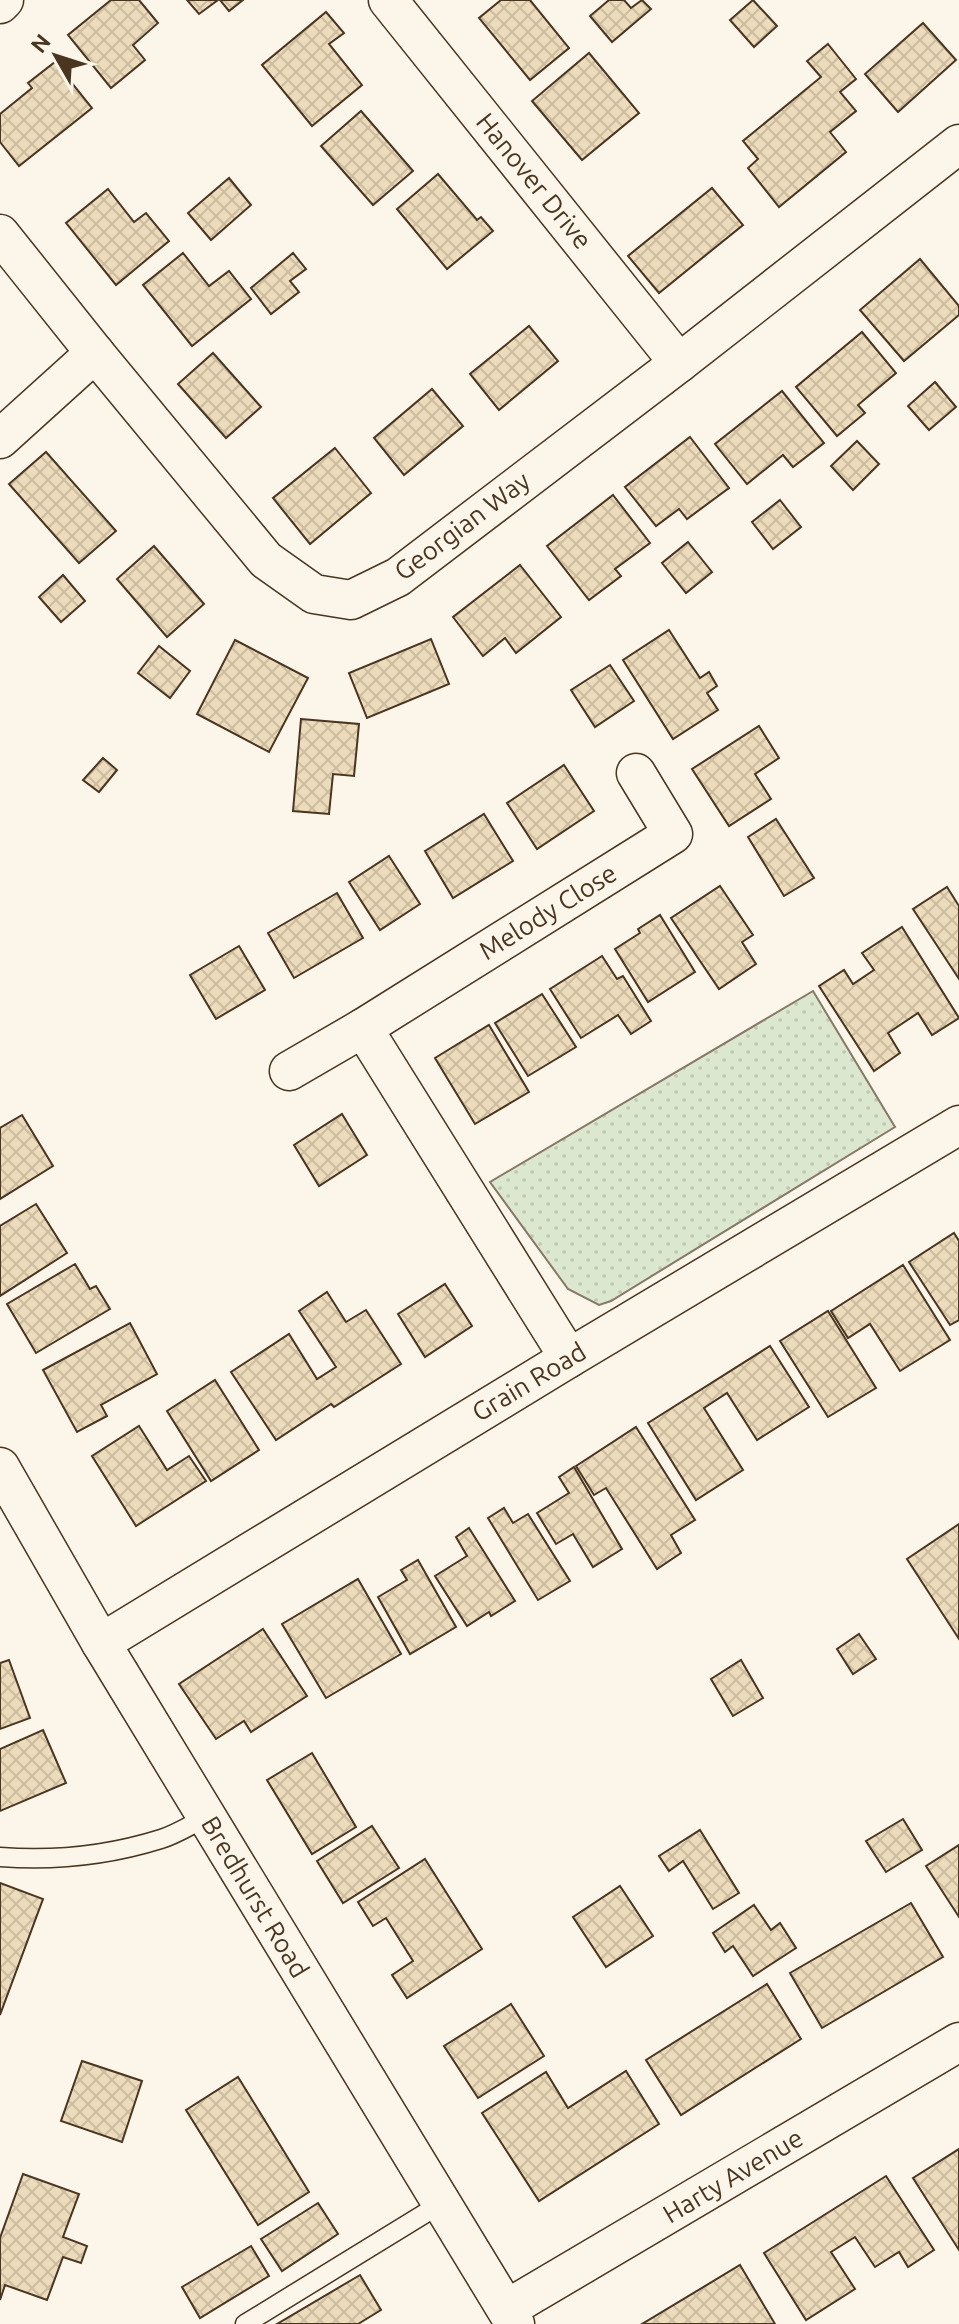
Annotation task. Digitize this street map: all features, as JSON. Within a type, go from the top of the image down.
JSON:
[{"type":"street","name":"Hanover Drive","points":[[389,0],[679,363]]},
{"type":"street","name":"Georgian Way","points":[[95,353],[266,560],[314,594],[351,600],[398,577],[959,144]]},
{"type":"street","points":[[0,234],[95,353],[0,439]]},
{"type":"street","name":"Melody Close","points":[[289,1071],[673,834],[636,773]]},
{"type":"street","points":[[363,1028],[569,1358]]},
{"type":"street","name":"Grain Road","points":[[101,1643],[959,1125]]},
{"type":"street","name":"Bredhurst Road","points":[[0,1467],[101,1643],[511,2317]]},
{"type":"street","name":"Harty Avenue","points":[[511,2317],[959,2042]]},
{"type":"lane","points":[[0,1857],[67,1857],[112,1850],[163,1839],[207,1817]]},
{"type":"lane","points":[[245,2324],[442,2203]]},
{"type":"green space","points":[[813,991],[895,1127],[611,1301],[599,1305],[568,1289],[490,1182]]},
{"type":"building","points":[[111,0],[139,0],[158,23],[133,45],[145,60],[111,88],[68,35]]},
{"type":"building","points":[[187,0],[218,0],[199,14]]},
{"type":"building","points":[[220,0],[243,0],[229,11]]},
{"type":"building","points":[[501,0],[530,0],[569,48],[530,80],[479,18]]},
{"type":"building","points":[[609,0],[624,0],[631,8],[642,0],[651,9],[612,42],[590,16]]},
{"type":"building","points":[[753,0],[777,26],[754,47],[730,20]]},
{"type":"building","points":[[326,12],[344,33],[329,44],[362,85],[312,126],[262,65]]},
{"type":"building","points":[[923,23],[956,60],[898,112],[865,74]]},
{"type":"building","points":[[828,44],[856,79],[840,92],[856,111],[830,132],[846,152],[779,207],[748,168],[758,159],[743,141],[821,77],[807,61]]},
{"type":"building","points":[[589,53],[639,113],[582,160],[532,101]]},
{"type":"building","points":[[55,62],[92,108],[19,166],[0,142],[0,114],[32,88],[28,83]]},
{"type":"building","points":[[361,111],[413,171],[373,205],[321,146]]},
{"type":"building","points":[[438,174],[477,220],[481,217],[493,231],[447,269],[397,209]]},
{"type":"building","points":[[229,178],[251,205],[211,240],[188,213]]},
{"type":"building","points":[[712,188],[743,225],[659,293],[628,256]]},
{"type":"building","points":[[108,189],[134,222],[146,213],[169,241],[116,285],[66,223]]},
{"type":"building","points":[[183,253],[209,286],[229,271],[251,299],[192,346],[143,285]]},
{"type":"building","points":[[293,253],[306,269],[290,281],[299,292],[271,314],[251,288]]},
{"type":"building","points":[[920,259],[959,306],[959,315],[904,361],[860,310]]},
{"type":"building","points":[[529,326],[558,361],[499,410],[470,374]]},
{"type":"building","points":[[862,332],[896,373],[858,405],[865,413],[837,436],[796,387]]},
{"type":"building","points":[[213,353],[261,407],[226,438],[178,384]]},
{"type":"building","points":[[935,382],[956,407],[929,430],[908,406]]},
{"type":"building","points":[[432,389],[463,426],[404,475],[374,438]]},
{"type":"building","points":[[782,391],[824,443],[793,467],[783,455],[747,484],[715,444]]},
{"type":"building","points":[[690,437],[729,488],[687,519],[679,509],[656,526],[625,487]]},
{"type":"building","points":[[857,441],[879,464],[853,490],[831,466]]},
{"type":"building","points":[[335,448],[371,493],[310,544],[273,498]]},
{"type":"building","points":[[46,452],[116,531],[79,563],[9,484]]},
{"type":"building","points":[[613,495],[650,543],[615,569],[621,576],[589,600],[547,546]]},
{"type":"building","points":[[780,500],[801,527],[773,549],[752,522]]},
{"type":"building","points":[[688,542],[712,572],[686,593],[662,563]]},
{"type":"building","points":[[154,546],[204,604],[167,637],[117,579]]},
{"type":"building","points":[[520,565],[561,617],[516,653],[505,638],[483,656],[453,617]]},
{"type":"building","points":[[63,575],[85,601],[61,622],[39,597]]},
{"type":"building","points":[[669,630],[700,678],[709,672],[717,686],[707,693],[718,710],[673,739],[623,660]]},
{"type":"building","points":[[431,639],[449,684],[367,718],[349,673]]},
{"type":"building","points":[[235,640],[308,678],[269,752],[197,714]]},
{"type":"building","points":[[159,646],[190,671],[170,698],[138,673]]},
{"type":"building","points":[[610,665],[634,701],[595,727],[571,690]]},
{"type":"building","points":[[301,719],[359,724],[354,776],[333,774],[329,814],[293,811]]},
{"type":"building","points":[[759,726],[779,758],[755,774],[771,799],[729,826],[692,769]]},
{"type":"building","points":[[103,758],[117,770],[99,792],[83,780]]},
{"type":"building","points":[[564,765],[594,811],[537,849],[507,803]]},
{"type":"building","points":[[484,814],[513,861],[453,898],[425,851]]},
{"type":"building","points":[[776,819],[814,878],[784,896],[748,837]]},
{"type":"building","points":[[389,856],[420,904],[380,930],[349,882]]},
{"type":"building","points":[[720,886],[753,935],[742,942],[756,964],[719,989],[671,918]]},
{"type":"building","points":[[947,887],[959,906],[959,979],[913,909]]},
{"type":"building","points":[[337,893],[363,938],[294,978],[268,933]]},
{"type":"building","points":[[660,915],[695,972],[648,1002],[615,949]]},
{"type":"building","points":[[902,927],[959,1018],[932,1035],[918,1013],[888,1033],[900,1053],[874,1071],[819,986],[844,970],[853,984],[874,970],[862,953]]},
{"type":"building","points":[[239,946],[265,990],[216,1019],[190,975]]},
{"type":"building","points":[[602,956],[617,979],[623,976],[651,1021],[631,1034],[618,1015],[581,1038],[550,989]]},
{"type":"building","points":[[542,994],[576,1047],[528,1076],[495,1023]]},
{"type":"building","points":[[489,1025],[529,1092],[475,1124],[435,1058]]},
{"type":"building","points":[[342,1114],[367,1155],[319,1186],[294,1145]]},
{"type":"building","points":[[22,1115],[53,1166],[0,1199],[0,1128]]},
{"type":"building","points":[[36,1204],[67,1253],[0,1296],[0,1226]]},
{"type":"building","points":[[954,1233],[959,1241],[959,1320],[950,1325],[909,1262]]},
{"type":"building","points":[[75,1264],[90,1289],[96,1286],[110,1309],[36,1353],[7,1304]]},
{"type":"building","points":[[903,1265],[950,1340],[900,1371],[870,1324],[848,1338],[831,1311]]},
{"type":"building","points":[[445,1284],[472,1326],[425,1357],[398,1314]]},
{"type":"building","points":[[327,1292],[346,1322],[366,1310],[401,1364],[276,1440],[231,1372],[289,1334],[317,1379],[336,1367],[299,1311]]},
{"type":"building","points":[[828,1311],[876,1388],[828,1417],[780,1341]]},
{"type":"building","points":[[130,1323],[157,1374],[101,1405],[107,1416],[77,1432],[43,1370]]},
{"type":"building","points":[[770,1346],[809,1407],[757,1440],[727,1393],[704,1408],[743,1470],[696,1500],[648,1423]]},
{"type":"building","points":[[215,1380],[259,1450],[211,1481],[167,1411]]},
{"type":"building","points":[[139,1426],[167,1470],[189,1456],[206,1481],[136,1526],[92,1456]]},
{"type":"building","points":[[636,1427],[695,1520],[671,1535],[681,1553],[657,1569],[606,1488],[594,1495],[576,1466]]},
{"type":"building","points":[[574,1467],[622,1549],[593,1567],[573,1534],[556,1544],[537,1513],[569,1493],[559,1477]]},
{"type":"building","points":[[504,1508],[513,1523],[528,1514],[570,1581],[538,1600],[488,1518]]},
{"type":"building","points":[[959,1524],[959,1639],[907,1559]]},
{"type":"building","points":[[469,1528],[515,1601],[467,1626],[435,1576],[467,1556],[456,1537]]},
{"type":"building","points":[[418,1560],[456,1627],[410,1654],[378,1597],[407,1580],[401,1570]]},
{"type":"building","points":[[358,1579],[401,1654],[326,1698],[282,1624]]},
{"type":"building","points":[[263,1629],[307,1696],[251,1732],[244,1721],[216,1739],[179,1684]]},
{"type":"building","points":[[859,1634],[876,1659],[853,1674],[837,1649]]},
{"type":"building","points":[[9,1660],[30,1718],[0,1729],[0,1663]]},
{"type":"building","points":[[741,1660],[763,1698],[733,1716],[711,1679]]},
{"type":"building","points":[[43,1730],[66,1783],[0,1811],[0,1749]]},
{"type":"building","points":[[312,1753],[356,1827],[312,1854],[267,1780]]},
{"type":"building","points":[[903,1819],[922,1850],[886,1872],[866,1841]]},
{"type":"building","points":[[372,1826],[399,1868],[343,1903],[317,1861]]},
{"type":"building","points":[[700,1830],[739,1893],[713,1909],[683,1861],[669,1871],[659,1856]]},
{"type":"building","points":[[959,1845],[959,1917],[926,1866]]},
{"type":"building","points":[[425,1859],[482,1949],[407,1998],[392,1975],[413,1961],[386,1918],[373,1926],[358,1902]]},
{"type":"building","points":[[0,1883],[43,1899],[0,2015]]},
{"type":"building","points":[[620,1886],[653,1936],[606,1967],[573,1917]]},
{"type":"building","points":[[911,1903],[943,1957],[822,2028],[790,1973]]},
{"type":"building","points":[[754,1905],[771,1930],[780,1923],[796,1948],[753,1976],[733,1946],[725,1952],[713,1933]]},
{"type":"building","points":[[767,1984],[801,2039],[681,2115],[646,2060]]},
{"type":"building","points":[[511,2004],[544,2056],[478,2098],[444,2046]]},
{"type":"building","points":[[82,2061],[142,2081],[122,2142],[61,2121]]},
{"type":"building","points":[[626,2071],[659,2124],[539,2201],[482,2113],[546,2072],[568,2108]]},
{"type":"building","points":[[238,2077],[309,2192],[258,2225],[186,2110]]},
{"type":"building","points":[[959,2149],[959,2250],[913,2178]]},
{"type":"building","points":[[23,2174],[79,2194],[63,2237],[87,2246],[81,2263],[63,2257],[47,2300],[5,2285],[0,2300],[0,2238]]},
{"type":"building","points":[[886,2176],[934,2250],[908,2267],[899,2252],[875,2267],[855,2237],[831,2252],[855,2289],[806,2320],[764,2253]]},
{"type":"building","points":[[318,2203],[338,2234],[282,2271],[261,2239]]},
{"type":"building","points":[[251,2246],[269,2276],[200,2318],[182,2287]]},
{"type":"building","points":[[740,2265],[775,2324],[642,2324]]},
{"type":"building","points":[[360,2275],[381,2310],[358,2324],[277,2324]]}]
